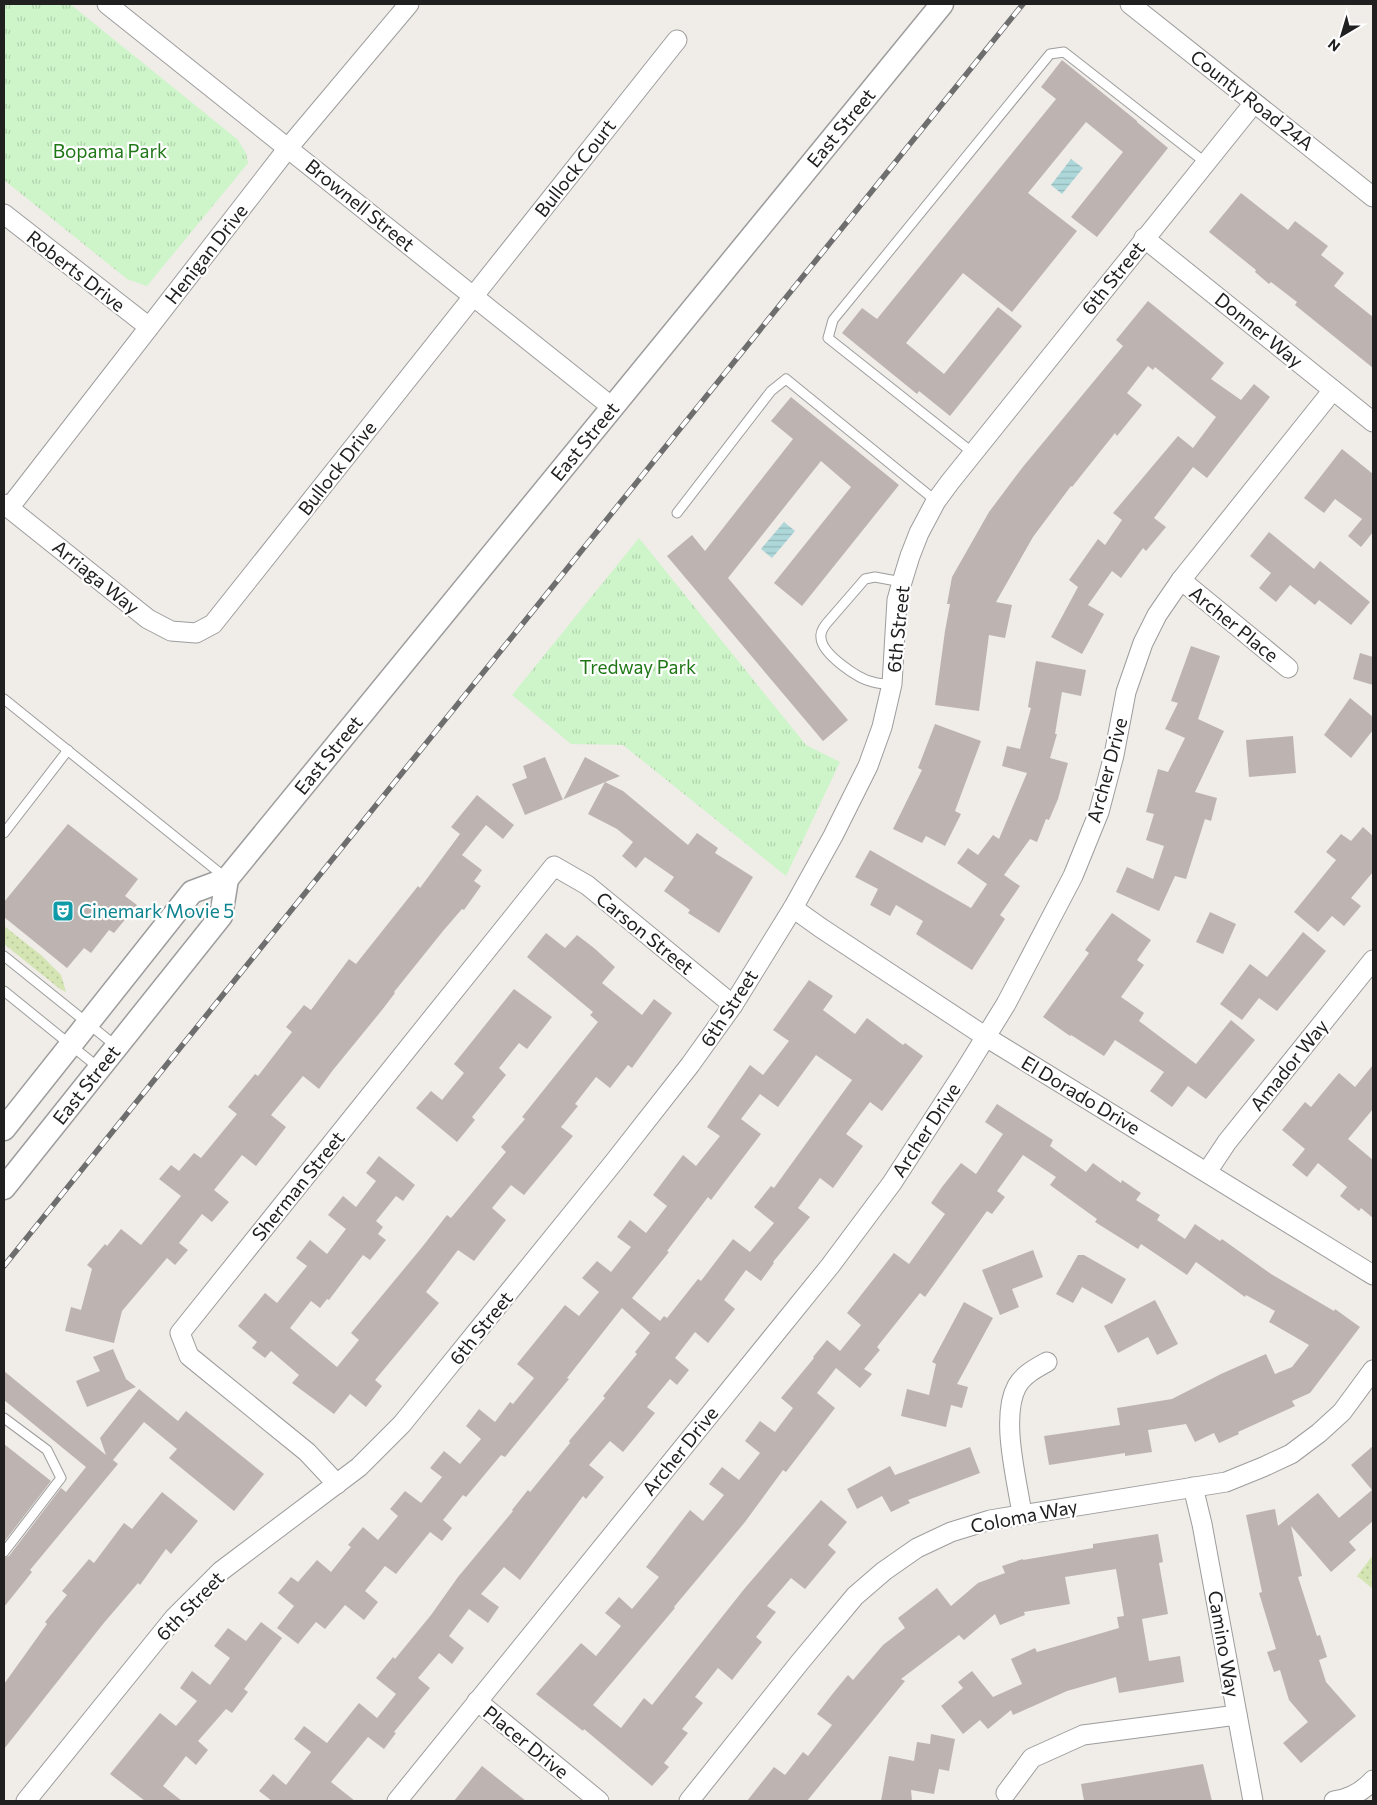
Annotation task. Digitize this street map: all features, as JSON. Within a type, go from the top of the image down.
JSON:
[{"type":"street","name":"Brownell Street","points":[[107,4],[612,407]]},
{"type":"street","name":"Henigan Drive","points":[[6,506],[149,328],[288,148],[409,4]]},
{"type":"street","name":"East Street","points":[[4,1188],[221,916],[227,879],[942,4]]},
{"type":"street","name":"County Road 24A","points":[[1130,4],[1373,197]]},
{"type":"street","name":"Bullock Court","points":[[474,296],[677,40]]},
{"type":"street","name":"6th Street","points":[[26,1801],[174,1618],[221,1571],[359,1467],[380,1447],[434,1386],[690,1065],[733,1005],[792,908],[833,836],[868,766],[882,728],[892,684],[897,600],[919,533],[936,501],[1144,238],[1254,103]]},
{"type":"street","name":"Roberts Drive","points":[[4,214],[149,328]]},
{"type":"street","name":"Donner Way","points":[[1144,238],[1373,422]]},
{"type":"street","name":"Bullock Drive","points":[[196,633],[213,624],[474,296]]},
{"type":"street","name":"Archer Drive","points":[[397,1801],[830,1266],[892,1183],[1006,1004],[1073,876],[1099,812],[1114,755],[1126,692],[1143,643],[1156,615],[1181,580],[1333,390]]},
{"type":"street","name":"Arriaga Way","points":[[6,506],[148,619],[171,631],[196,633]]},
{"type":"street","name":"Archer Place","points":[[1181,580],[1288,668]]},
{"type":"street","name":"Carson Street","points":[[554,866],[587,885],[733,1005]]},
{"type":"street","name":"Sherman Street","points":[[337,1484],[307,1452],[189,1356],[180,1333],[554,866]]},
{"type":"street","name":"East Street","points":[[4,1129],[192,892],[227,879]]},
{"type":"street","name":"El Dorado Drive","points":[[792,908],[986,1037],[1373,1275]]},
{"type":"street","name":"Amador Way","points":[[1207,1172],[1227,1142],[1373,960]]},
{"type":"street","points":[[1022,1514],[1008,1424],[1010,1403],[1017,1385],[1030,1372],[1047,1362]]},
{"type":"street","name":"Coloma Way","points":[[690,1801],[855,1596],[884,1571],[916,1548],[951,1532],[990,1520],[1226,1482],[1291,1454],[1319,1433],[1342,1412],[1373,1370]]},
{"type":"street","name":"Camino Way","points":[[1193,1487],[1202,1524],[1254,1801]]},
{"type":"street","name":"Placer Drive","points":[[477,1702],[599,1801]]},
{"type":"street","points":[[1006,1793],[1032,1758],[1083,1735],[1237,1714]]},
{"type":"street","points":[[1334,1801],[1343,1800],[1365,1788],[1373,1780]]},
{"type":"lane","points":[[973,453],[828,338],[833,320],[1050,54],[1064,52],[1206,163]]},
{"type":"lane","points":[[677,513],[771,392],[786,379],[936,501]]},
{"type":"lane","points":[[892,684],[872,682],[848,670],[827,651],[821,640],[826,624],[864,579],[875,577],[902,582]]},
{"type":"lane","points":[[4,699],[227,879]]},
{"type":"lane","points":[[4,833],[68,750]]},
{"type":"lane","points":[[4,956],[117,1047]]},
{"type":"lane","points":[[4,991],[100,1068]]},
{"type":"lane","points":[[4,1418],[47,1450],[62,1478],[4,1552]]},
{"type":"green space","name":"Bopama Park","points":[[4,4],[70,4],[237,139],[246,153],[248,163],[147,286],[127,279],[4,180]]},
{"type":"green space","name":"Tredway Park","points":[[639,538],[806,745],[840,762],[786,876],[623,745],[571,744],[512,695]]},
{"type":"green space","points":[[4,926],[41,955],[61,975],[66,992],[4,944]]},
{"type":"green space","points":[[1373,1555],[1373,1589],[1357,1576]]},
{"type":"water","points":[[1071,159],[1083,168],[1062,194],[1051,185]]},
{"type":"water","points":[[784,522],[795,531],[772,558],[761,549]]},
{"type":"building","points":[[1062,60],[1168,148],[1097,237],[1071,217],[1123,152],[1086,122],[1028,193],[1077,231],[1012,312],[963,273],[906,343],[944,374],[998,307],[1022,326],[950,416],[919,391],[917,394],[842,333],[862,308],[877,319],[1056,99],[1041,87]]},
{"type":"building","points":[[1241,193],[1288,230],[1295,221],[1328,246],[1321,255],[1344,273],[1334,286],[1373,317],[1373,368],[1295,305],[1297,302],[1271,282],[1269,284],[1255,272],[1256,270],[1209,232]]},
{"type":"building","points":[[1148,301],[1224,363],[1211,379],[1241,400],[1254,384],[1270,397],[1207,478],[1193,467],[1154,518],[1166,527],[1146,551],[1143,548],[1121,578],[1112,571],[1088,605],[1104,614],[1082,654],[1051,637],[1078,587],[1069,580],[1098,539],[1105,545],[1122,520],[1113,513],[1178,436],[1193,448],[1216,417],[1155,367],[1153,370],[1148,366],[1127,393],[1142,405],[1117,436],[1115,433],[1071,486],[1033,537],[996,602],[1012,605],[1005,638],[989,635],[979,711],[935,705],[950,604],[947,604],[952,577],[989,512],[1022,468],[1123,346],[1116,340]]},
{"type":"building","points":[[791,397],[899,485],[802,606],[774,583],[851,487],[821,461],[728,578],[848,720],[823,741],[667,556],[692,535],[705,551],[793,439],[771,421]]},
{"type":"building","points":[[1342,449],[1373,474],[1373,532],[1361,547],[1348,536],[1362,519],[1335,499],[1324,513],[1304,498]]},
{"type":"building","points":[[1269,532],[1314,569],[1320,561],[1370,602],[1351,625],[1319,600],[1315,605],[1290,585],[1276,602],[1259,588],[1271,573],[1250,556]]},
{"type":"building","points":[[1191,646],[1220,656],[1198,719],[1224,731],[1195,792],[1217,798],[1211,821],[1205,819],[1186,879],[1175,876],[1159,911],[1116,892],[1127,867],[1153,879],[1164,846],[1146,840],[1154,814],[1146,812],[1158,769],[1168,772],[1185,738],[1165,729],[1178,703],[1171,701]]},
{"type":"building","points":[[1360,653],[1373,657],[1373,685],[1353,679]]},
{"type":"building","points":[[1036,661],[1086,670],[1081,696],[1062,692],[1055,734],[1057,734],[1050,758],[1068,763],[1058,799],[1049,820],[1046,819],[1037,842],[1030,839],[1004,875],[1020,886],[1000,915],[1005,919],[972,970],[916,934],[923,921],[896,905],[890,916],[870,905],[878,889],[855,877],[870,850],[971,908],[987,884],[957,863],[968,848],[978,855],[993,835],[999,839],[1027,773],[1002,766],[1007,746],[1020,749],[1031,708],[1028,707]]},
{"type":"building","points":[[1350,698],[1373,717],[1373,730],[1351,758],[1324,735]]},
{"type":"building","points":[[935,724],[981,741],[955,811],[961,814],[945,846],[926,836],[922,843],[893,829],[922,770],[918,768]]},
{"type":"building","points":[[1293,736],[1296,773],[1249,777],[1246,740]]},
{"type":"building","points":[[545,757],[563,799],[525,815],[512,784],[527,778],[523,766]]},
{"type":"building","points":[[585,757],[620,776],[563,799]]},
{"type":"building","points":[[605,782],[623,791],[688,845],[697,833],[718,848],[715,853],[753,877],[719,933],[688,913],[690,910],[664,891],[674,877],[645,857],[636,868],[622,856],[633,842],[617,829],[588,814]]},
{"type":"building","points":[[477,795],[514,825],[503,839],[486,825],[462,855],[482,870],[474,881],[481,886],[464,910],[462,909],[443,931],[319,1089],[303,1076],[271,1115],[286,1127],[256,1166],[242,1155],[214,1190],[229,1202],[212,1222],[202,1214],[179,1243],[188,1250],[175,1265],[167,1258],[122,1311],[114,1343],[65,1331],[71,1307],[81,1310],[92,1269],[87,1265],[121,1229],[141,1245],[181,1196],[159,1179],[171,1165],[179,1171],[194,1153],[201,1158],[237,1114],[228,1107],[255,1074],[258,1076],[292,1032],[286,1027],[304,1005],[311,1010],[349,959],[356,964],[418,886],[420,888],[460,834],[451,827]]},
{"type":"building","points":[[68,824],[138,879],[125,896],[137,905],[114,933],[109,930],[91,953],[84,948],[67,968],[4,917],[4,902]]},
{"type":"building","points":[[1363,827],[1373,836],[1373,872],[1351,898],[1361,906],[1344,926],[1332,916],[1318,932],[1294,912],[1336,860],[1326,852],[1341,834],[1351,841]]},
{"type":"building","points":[[1210,912],[1236,924],[1223,954],[1196,942]]},
{"type":"building","points":[[1112,913],[1151,940],[1137,960],[1144,965],[1121,997],[1144,1013],[1139,1021],[1196,1064],[1231,1020],[1255,1040],[1206,1099],[1188,1086],[1172,1107],[1150,1091],[1164,1072],[1115,1040],[1104,1056],[1043,1017],[1089,953],[1085,950]]},
{"type":"building","points":[[1303,932],[1326,951],[1277,1011],[1259,998],[1242,1020],[1220,1004],[1250,964],[1267,977]]},
{"type":"building","points":[[546,933],[565,948],[577,935],[594,948],[615,967],[602,983],[642,1015],[654,999],[672,1013],[632,1068],[628,1065],[610,1088],[596,1077],[575,1104],[578,1106],[561,1127],[573,1136],[524,1195],[511,1185],[492,1208],[506,1220],[474,1261],[458,1250],[426,1292],[439,1303],[375,1380],[382,1386],[366,1407],[350,1394],[334,1414],[292,1383],[299,1375],[271,1351],[265,1358],[252,1348],[257,1342],[238,1326],[265,1293],[277,1303],[307,1266],[296,1258],[310,1240],[327,1254],[346,1229],[328,1215],[343,1196],[356,1207],[376,1181],[366,1173],[379,1156],[415,1185],[403,1201],[396,1196],[376,1221],[383,1227],[378,1234],[386,1240],[370,1260],[363,1255],[329,1300],[327,1299],[320,1308],[311,1301],[290,1328],[337,1367],[359,1340],[351,1333],[447,1215],[451,1218],[506,1152],[501,1147],[525,1119],[522,1117],[598,1022],[590,1015],[593,1012],[527,957]]},
{"type":"building","points":[[809,980],[833,996],[823,1010],[855,1034],[867,1018],[903,1045],[905,1043],[923,1056],[882,1111],[870,1102],[846,1134],[863,1146],[833,1188],[820,1178],[798,1208],[810,1217],[773,1262],[761,1281],[746,1270],[724,1300],[735,1309],[708,1343],[695,1332],[675,1358],[689,1370],[677,1385],[670,1379],[647,1407],[655,1413],[623,1452],[610,1441],[589,1465],[604,1477],[586,1499],[583,1496],[520,1580],[504,1567],[481,1594],[499,1607],[488,1623],[469,1609],[449,1636],[464,1648],[452,1664],[439,1653],[418,1678],[430,1688],[394,1732],[396,1733],[384,1749],[368,1737],[331,1782],[355,1801],[272,1801],[259,1791],[273,1774],[286,1785],[311,1752],[294,1739],[304,1726],[327,1743],[359,1703],[377,1718],[396,1694],[376,1678],[393,1657],[395,1659],[528,1490],[530,1492],[570,1443],[569,1441],[605,1398],[603,1396],[637,1354],[635,1352],[650,1333],[622,1308],[567,1378],[569,1379],[505,1457],[501,1455],[466,1497],[463,1495],[443,1520],[452,1528],[442,1541],[430,1532],[396,1574],[385,1566],[365,1591],[378,1602],[364,1620],[345,1605],[325,1629],[316,1622],[298,1644],[277,1628],[294,1606],[278,1593],[291,1577],[298,1582],[317,1560],[331,1572],[351,1547],[348,1545],[363,1527],[378,1540],[398,1516],[390,1509],[405,1491],[421,1503],[442,1477],[430,1468],[444,1451],[460,1464],[481,1439],[466,1426],[479,1409],[495,1422],[510,1402],[513,1404],[534,1378],[517,1364],[565,1305],[579,1316],[599,1292],[582,1278],[597,1261],[611,1272],[631,1247],[617,1237],[630,1220],[646,1233],[667,1206],[653,1195],[683,1155],[696,1166],[720,1136],[707,1127],[750,1065],[763,1075],[789,1041],[773,1030]],"holes":[[[816,1055],[852,1080],[774,1188],[771,1186],[754,1207],[774,1223],[750,1252],[733,1239],[701,1281],[698,1279],[667,1318],[664,1316],[660,1321],[632,1298],[669,1252],[667,1251],[708,1197],[711,1200],[761,1134],[741,1119],[760,1094],[778,1107]]]},
{"type":"building","points":[[514,989],[552,1017],[527,1049],[519,1043],[499,1068],[506,1075],[472,1117],[475,1120],[457,1142],[416,1108],[431,1091],[442,1100],[464,1073],[454,1064]]},
{"type":"building","points":[[1373,1065],[1373,1109],[1348,1139],[1373,1160],[1373,1218],[1361,1208],[1359,1211],[1340,1196],[1347,1187],[1318,1163],[1307,1177],[1292,1165],[1305,1149],[1282,1130],[1305,1102],[1311,1107],[1339,1073],[1355,1087]]},
{"type":"building","points":[[997,1104],[1053,1140],[1050,1146],[1086,1172],[1093,1163],[1121,1183],[1122,1180],[1141,1193],[1136,1200],[1160,1215],[1157,1220],[1185,1239],[1195,1224],[1220,1241],[1222,1239],[1271,1274],[1334,1311],[1335,1309],[1360,1327],[1310,1393],[1292,1401],[1295,1406],[1238,1432],[1239,1434],[1219,1443],[1214,1433],[1195,1442],[1186,1424],[1148,1430],[1152,1452],[1125,1456],[1125,1453],[1049,1465],[1044,1436],[1120,1425],[1117,1408],[1172,1399],[1266,1354],[1275,1374],[1292,1367],[1309,1345],[1269,1322],[1275,1311],[1246,1295],[1245,1297],[1196,1262],[1187,1275],[1141,1244],[1138,1249],[1095,1222],[1097,1219],[1050,1185],[1056,1177],[1023,1155],[997,1191],[1005,1197],[992,1214],[987,1211],[925,1297],[920,1293],[877,1347],[880,1350],[864,1369],[872,1374],[860,1388],[836,1368],[817,1393],[835,1408],[786,1472],[783,1470],[745,1522],[593,1705],[621,1728],[644,1698],[652,1705],[745,1588],[821,1500],[847,1522],[828,1545],[836,1552],[805,1589],[791,1578],[767,1606],[776,1612],[756,1637],[762,1642],[732,1680],[718,1668],[695,1697],[703,1703],[682,1729],[688,1733],[664,1763],[669,1767],[652,1786],[584,1729],[583,1731],[536,1694],[581,1643],[596,1656],[621,1626],[605,1613],[619,1597],[632,1609],[659,1577],[646,1567],[690,1510],[703,1521],[724,1495],[709,1484],[722,1467],[739,1480],[760,1453],[745,1441],[760,1421],[775,1432],[793,1408],[781,1398],[813,1357],[827,1340],[840,1351],[861,1325],[847,1313],[894,1253],[909,1264],[945,1214],[931,1203],[942,1187],[961,1163],[976,1174],[1003,1134],[985,1122]]},
{"type":"building","points":[[1033,1250],[1043,1277],[1012,1289],[1019,1307],[1000,1315],[982,1270]]},
{"type":"building","points":[[1078,1255],[1084,1255],[1126,1279],[1112,1304],[1082,1287],[1073,1303],[1056,1294]]},
{"type":"building","points":[[1155,1300],[1178,1344],[1157,1355],[1148,1337],[1118,1353],[1104,1326]]},
{"type":"building","points":[[964,1302],[993,1318],[957,1384],[968,1387],[962,1408],[951,1405],[946,1427],[901,1416],[907,1389],[929,1395],[936,1364],[932,1362]]},
{"type":"building","points":[[113,1349],[126,1379],[136,1387],[87,1407],[76,1381],[100,1371],[93,1357]]},
{"type":"building","points":[[4,1371],[106,1455],[100,1438],[139,1389],[178,1421],[186,1411],[264,1474],[234,1511],[169,1458],[177,1449],[144,1422],[113,1460],[118,1464],[30,1570],[32,1572],[4,1607],[4,1558],[9,1556],[61,1488],[66,1492],[86,1467],[4,1400]]},
{"type":"building","points":[[4,1444],[51,1481],[4,1542]]},
{"type":"building","points":[[1373,1446],[1373,1521],[1349,1542],[1356,1550],[1331,1572],[1291,1526],[1302,1576],[1298,1577],[1317,1636],[1320,1635],[1327,1657],[1319,1660],[1326,1682],[1356,1716],[1301,1763],[1283,1743],[1308,1722],[1289,1700],[1280,1670],[1274,1672],[1267,1652],[1276,1649],[1259,1593],[1262,1592],[1246,1515],[1275,1509],[1278,1526],[1318,1493],[1339,1518],[1372,1490],[1351,1465]]},
{"type":"building","points":[[970,1447],[980,1473],[908,1500],[910,1503],[891,1512],[882,1496],[857,1509],[847,1489],[890,1466],[895,1475]]},
{"type":"building","points":[[162,1492],[198,1521],[171,1554],[166,1549],[140,1585],[138,1583],[103,1624],[4,1749],[4,1684],[47,1624],[45,1622],[67,1595],[62,1591],[89,1559],[94,1563],[124,1523],[132,1529]]},
{"type":"building","points":[[1158,1534],[1163,1562],[1159,1563],[1168,1614],[1142,1619],[1149,1661],[1180,1656],[1184,1682],[1119,1693],[1116,1677],[1067,1691],[1013,1715],[1011,1710],[988,1729],[980,1720],[963,1734],[941,1706],[963,1688],[958,1682],[972,1671],[993,1697],[1022,1684],[1011,1659],[1035,1648],[1037,1652],[1119,1628],[1117,1617],[1124,1616],[1116,1569],[1065,1577],[1070,1604],[1024,1612],[1025,1615],[1000,1625],[995,1614],[964,1640],[959,1635],[901,1679],[905,1681],[807,1801],[747,1801],[774,1767],[785,1775],[803,1752],[808,1756],[832,1725],[817,1714],[848,1675],[853,1680],[883,1645],[905,1628],[898,1618],[937,1588],[951,1606],[978,1583],[1005,1573],[1002,1566],[1023,1559],[1093,1548],[1093,1544]]},
{"type":"building","points":[[261,1622],[282,1638],[244,1689],[248,1692],[232,1713],[226,1709],[198,1741],[208,1750],[196,1765],[186,1756],[163,1786],[182,1801],[145,1801],[110,1774],[160,1713],[176,1726],[197,1701],[180,1688],[192,1671],[210,1685],[230,1658],[214,1646],[228,1628],[246,1641]]},
{"type":"building","points":[[931,1734],[955,1739],[949,1771],[939,1769],[934,1794],[911,1790],[912,1801],[881,1801],[889,1756],[914,1761],[917,1742],[930,1744]]},
{"type":"building","points":[[1203,1764],[1212,1801],[1084,1801],[1081,1784]]},
{"type":"building","points":[[482,1766],[526,1801],[454,1801]]},
{"type":"railway","points":[[4,1266],[1023,4]]},
{"type":"place","name":"Cinemark Movie 5","points":[[63,911]]}]
